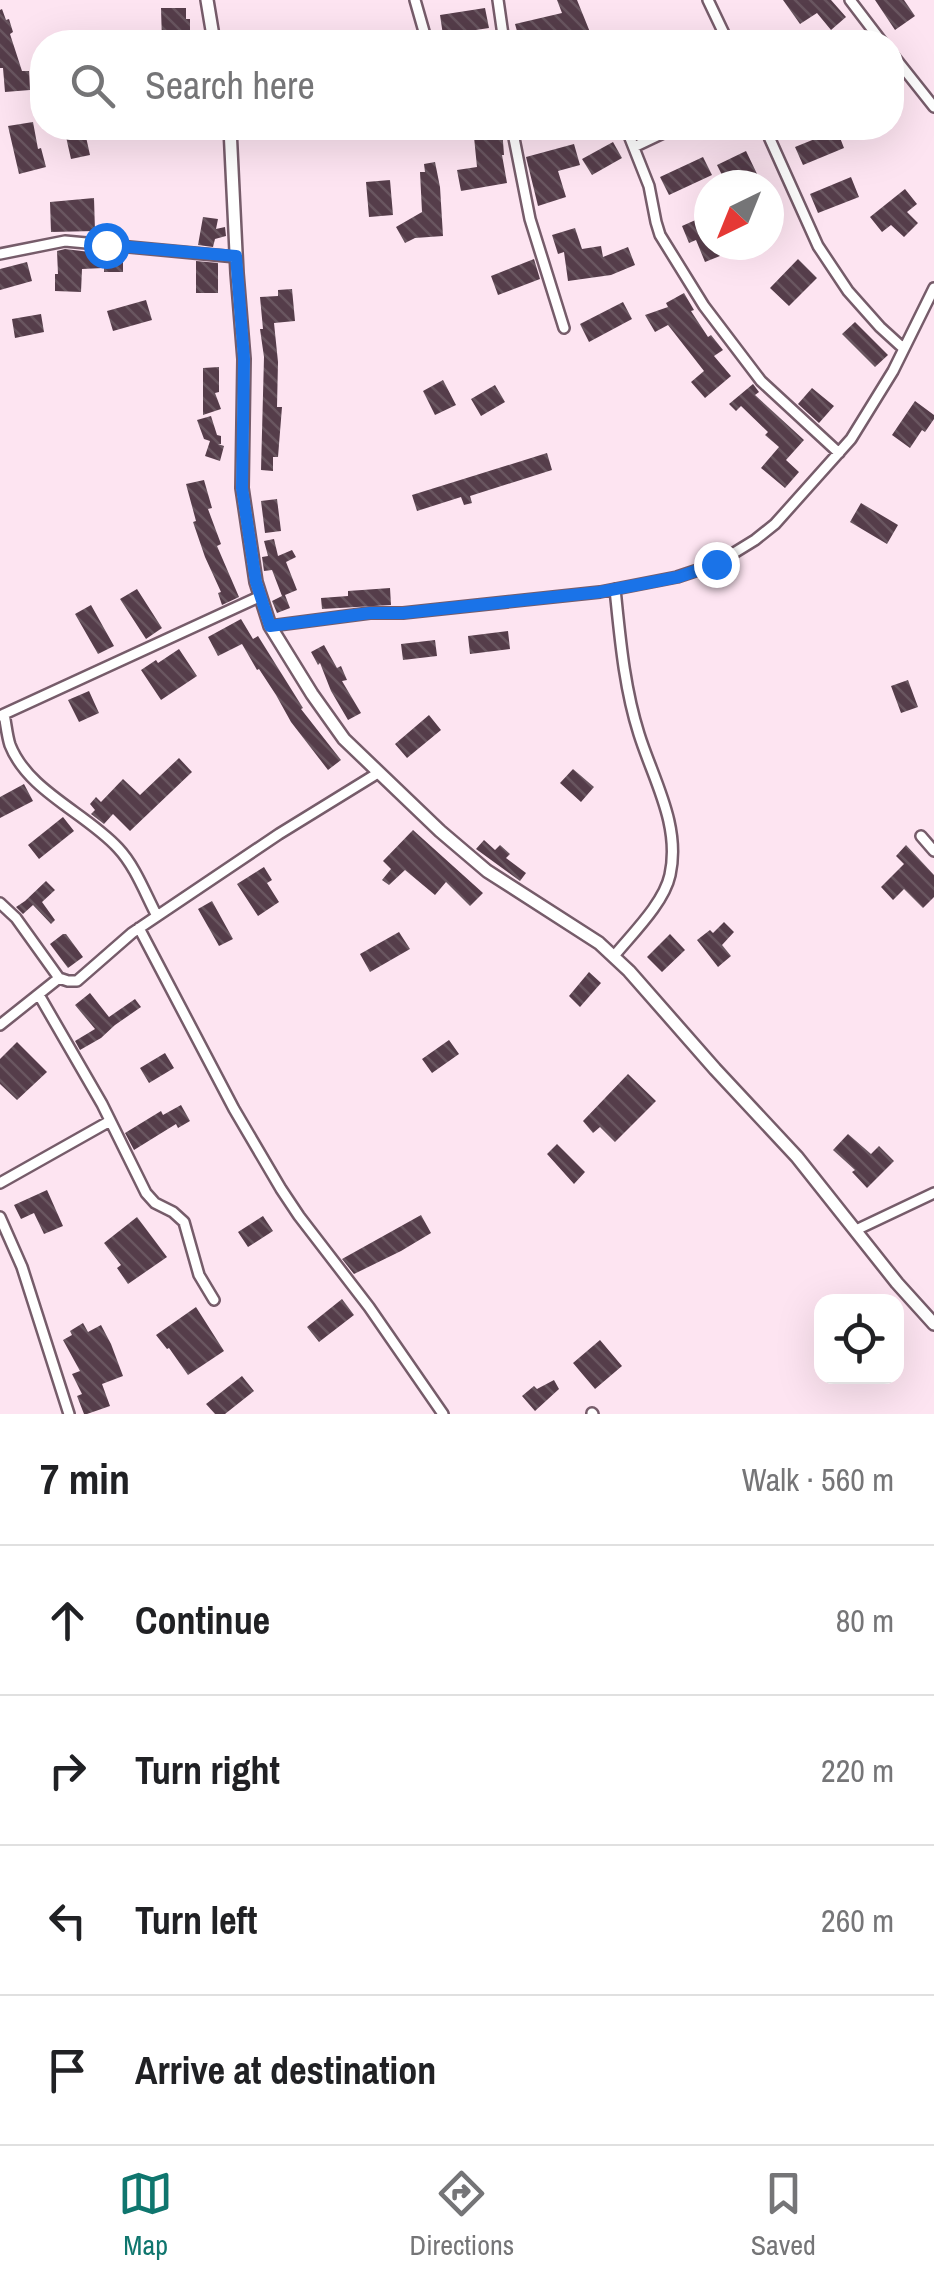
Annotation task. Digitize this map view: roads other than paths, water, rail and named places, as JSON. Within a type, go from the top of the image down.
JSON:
[{"type":"street","points":[[208,0],[212,30]]},
{"type":"street","points":[[415,0],[424,30]]},
{"type":"street","points":[[498,0],[502,30]]},
{"type":"street","points":[[708,0],[722,30]]},
{"type":"street","points":[[850,0],[873,30]]},
{"type":"street","points":[[904,69],[934,107]]},
{"type":"street","points":[[231,140],[244,359],[242,488],[256,582],[270,626],[344,739],[487,872],[614,956],[797,1157],[934,1324]]},
{"type":"street","points":[[514,140],[530,220],[564,328]]},
{"type":"street","points":[[631,140],[649,186],[660,235],[704,306],[761,382],[839,453]]},
{"type":"street","points":[[634,147],[649,140]]},
{"type":"street","points":[[770,140],[818,246],[848,291],[903,348]]},
{"type":"street","points":[[0,254],[65,242],[236,256]]},
{"type":"street","points":[[270,626],[615,589],[678,577],[716,564],[776,524],[839,453],[876,401],[933,294]]},
{"type":"street","points":[[614,956],[667,886],[672,850],[665,803],[632,709],[615,589]]},
{"type":"street","points":[[157,916],[133,868],[118,848],[49,794],[26,769],[11,747],[2,715],[261,596]]},
{"type":"street","points":[[0,903],[16,918],[59,978],[77,981],[139,928],[378,773]]},
{"type":"street","points":[[921,836],[934,850]]},
{"type":"street","points":[[139,928],[280,1189],[443,1414]]},
{"type":"street","points":[[0,1026],[59,978]]},
{"type":"street","points":[[39,994],[146,1193],[184,1222],[199,1275],[214,1300]]},
{"type":"street","points":[[0,1184],[110,1120]]},
{"type":"street","points":[[856,1230],[934,1192]]},
{"type":"street","points":[[0,1218],[22,1267],[69,1414]]}]
